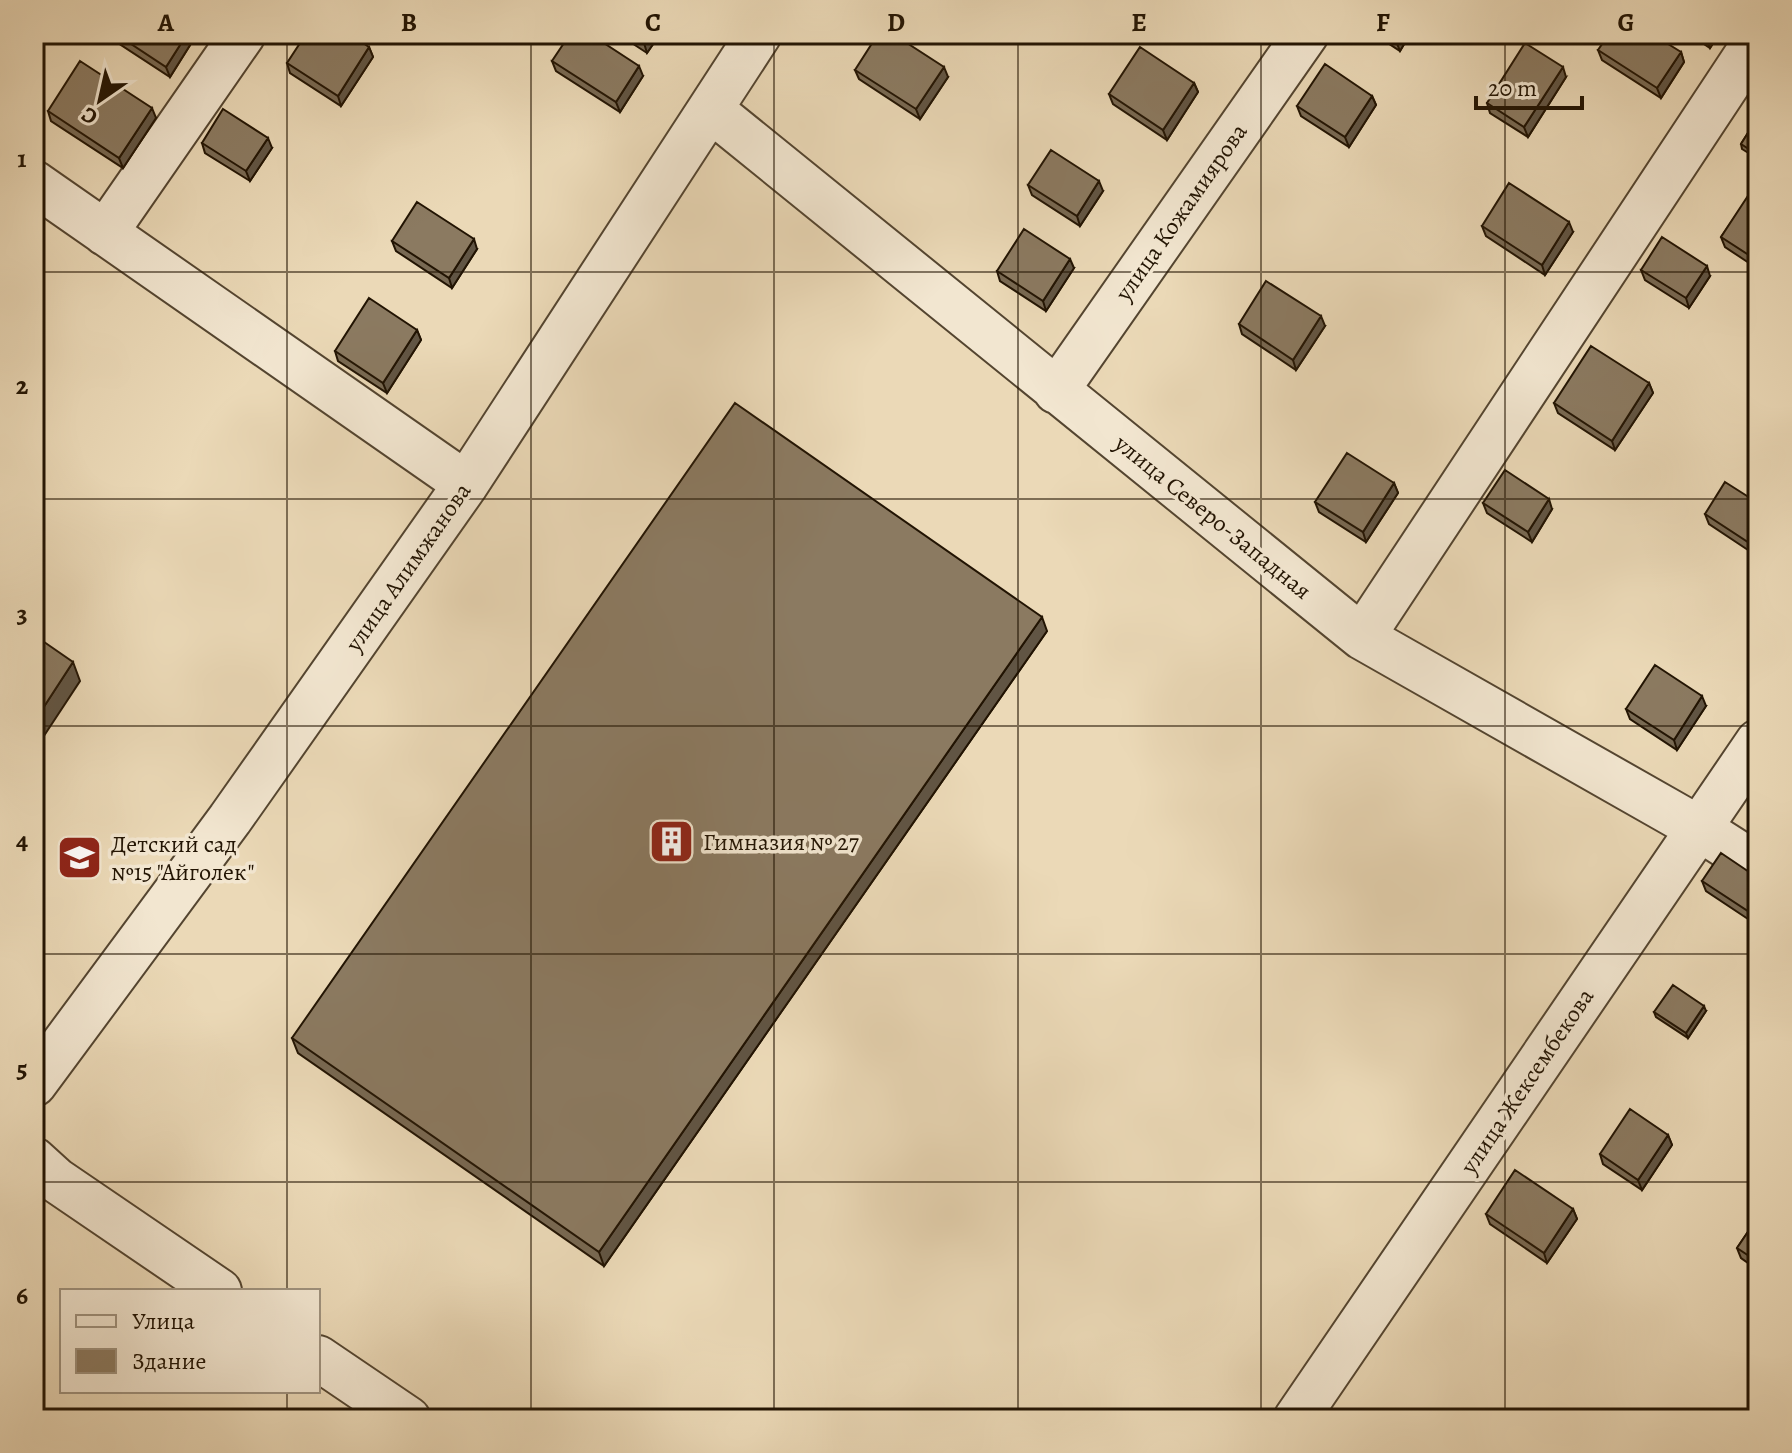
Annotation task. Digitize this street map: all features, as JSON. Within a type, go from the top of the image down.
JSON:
[{"type":"street","points":[[105,233],[243,34]]},
{"type":"street","name":"улица Алимжанова","points":[[34,1084],[230,819],[466,484],[759,34]]},
{"type":"street","name":"улица Кожамиярова","points":[[1056,391],[1306,34]]},
{"type":"street","points":[[1362,637],[1758,38]]},
{"type":"street","name":"улица Северо-Западная","points":[[710,109],[1362,637],[1700,829],[1758,866]]},
{"type":"street","points":[[34,183],[466,484]]},
{"type":"street","name":"улица Жексембекова","points":[[1296,1419],[1758,742]]},
{"type":"street","points":[[34,1160],[56,1180],[216,1289]]},
{"type":"street","points":[[320,1360],[383,1412]]},
{"type":"building","points":[[116,34],[187,34],[166,67]]},
{"type":"building","points":[[306,34],[349,34],[369,47],[338,96],[287,63]]},
{"type":"building","points":[[570,34],[590,34],[639,66],[616,102],[552,61]]},
{"type":"building","points":[[630,34],[650,34],[644,43]]},
{"type":"building","points":[[878,34],[893,34],[944,67],[916,109],[855,70]]},
{"type":"building","points":[[1385,34],[1400,34],[1396,41]]},
{"type":"building","points":[[1609,34],[1652,34],[1681,52],[1657,88],[1598,50]]},
{"type":"building","points":[[1525,43],[1563,67],[1524,127],[1487,103]]},
{"type":"building","points":[[1140,47],[1194,83],[1163,130],[1109,94]]},
{"type":"building","points":[[80,61],[152,108],[119,158],[48,111]]},
{"type":"building","points":[[1325,64],[1372,96],[1345,137],[1297,106]]},
{"type":"building","points":[[223,109],[268,138],[246,171],[202,143]]},
{"type":"building","points":[[1758,117],[1758,155],[1741,144]]},
{"type":"building","points":[[1051,150],[1099,181],[1077,216],[1028,185]]},
{"type":"building","points":[[1509,183],[1569,222],[1542,265],[1482,226]]},
{"type":"building","points":[[1758,183],[1758,261],[1721,237]]},
{"type":"building","points":[[417,202],[474,239],[449,278],[392,241]]},
{"type":"building","points":[[1024,229],[1070,259],[1043,301],[997,271]]},
{"type":"building","points":[[1662,237],[1707,266],[1686,298],[1641,270]]},
{"type":"building","points":[[1266,281],[1321,316],[1293,360],[1239,324]]},
{"type":"building","points":[[369,298],[417,330],[383,383],[335,351]]},
{"type":"building","points":[[1591,346],[1649,383],[1612,441],[1554,403]]},
{"type":"building","name":"Гимназия № 27","points":[[735,403],[1042,617],[599,1252],[292,1038]]},
{"type":"building","points":[[1347,453],[1394,483],[1363,532],[1315,502]]},
{"type":"building","points":[[1505,470],[1549,499],[1528,532],[1483,503]]},
{"type":"building","points":[[1725,482],[1758,503],[1758,539],[1754,546],[1705,514]]},
{"type":"building","points":[[34,635],[73,662],[34,722]]},
{"type":"building","points":[[1655,665],[1702,696],[1674,740],[1626,709]]},
{"type":"building","points":[[1721,853],[1758,878],[1758,909],[1754,915],[1702,881]]},
{"type":"building","points":[[1673,985],[1704,1006],[1686,1033],[1654,1012]]},
{"type":"building","points":[[1630,1109],[1668,1135],[1638,1180],[1600,1154]]},
{"type":"building","points":[[1515,1170],[1573,1209],[1544,1253],[1486,1214]]},
{"type":"building","points":[[1758,1217],[1758,1262],[1737,1248]]},
{"type":"place","name":"Гимназия № 27","points":[[672,842]]},
{"type":"place","name":"Детский сад №15 \"Айголек\"","points":[[80,858]]}]
